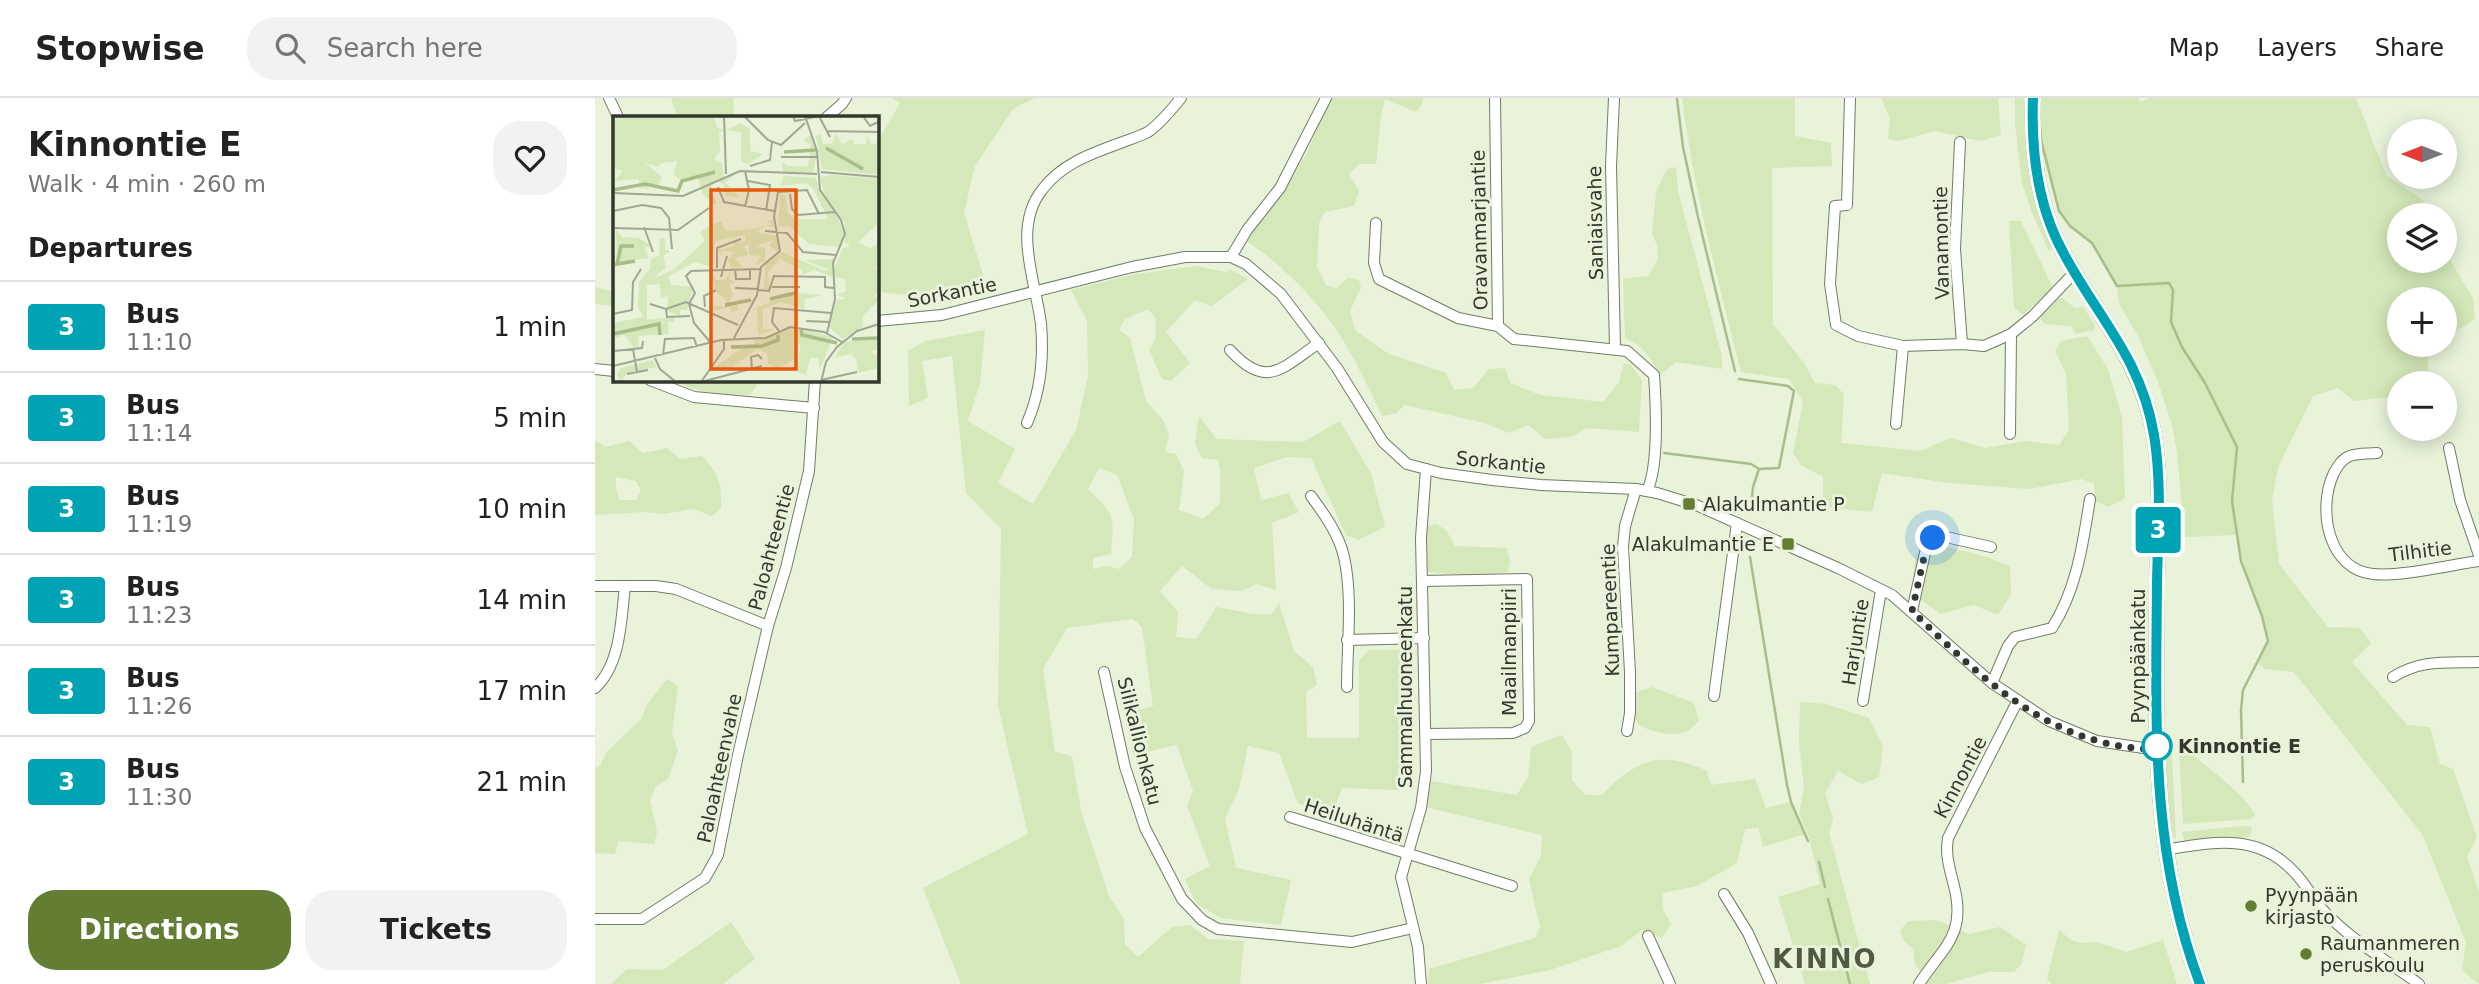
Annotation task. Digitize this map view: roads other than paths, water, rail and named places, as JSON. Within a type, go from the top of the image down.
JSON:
[{"type":"main road","name":"Pyynpäänkatu","points":[[2033,98],[2032,126],[2038,181],[2052,227],[2075,272],[2128,357],[2148,408],[2154,435],[2158,497],[2157,750],[2164,850],[2177,913],[2200,984]]},
{"type":"street","points":[[609,98],[618,116]]},
{"type":"street","points":[[828,116],[846,98]]},
{"type":"street","points":[[1027,423],[1038,394],[1042,373],[1041,324],[1029,258],[1028,227],[1040,192],[1070,163],[1147,132],[1166,117],[1181,98]]},
{"type":"street","points":[[1231,257],[1247,230],[1280,188],[1326,98]]},
{"type":"street","name":"Oravanmarjantie","points":[[1496,98],[1498,327],[1514,339],[1627,351],[1654,375],[1656,402],[1651,482],[1641,490]]},
{"type":"street","name":"Saniaisvahe","points":[[1614,98],[1611,166],[1615,348]]},
{"type":"street","points":[[1850,98],[1847,205],[1835,206],[1830,284],[1836,325],[1858,336],[1903,346],[1984,346],[2011,334],[2033,316],[2075,272]]},
{"type":"street","name":"Vanamontie","points":[[1960,142],[1955,249],[1962,344]]},
{"type":"street","points":[[1375,223],[1374,263],[1378,279],[1458,318],[1498,327]]},
{"type":"street","name":"Sorkantie","points":[[879,321],[941,315],[1174,259],[1231,257],[1246,264],[1281,294],[1337,368],[1383,442],[1407,464],[1426,470],[1541,485],[1641,490],[1696,505],[1881,590],[1912,611],[1991,683],[2049,721],[2097,741],[2157,750]]},
{"type":"street","points":[[2010,434],[2011,334]]},
{"type":"street","points":[[1230,350],[1244,365],[1261,372],[1281,371],[1319,344]]},
{"type":"street","points":[[1896,424],[1903,346]]},
{"type":"street","points":[[595,369],[613,371]]},
{"type":"street","points":[[655,382],[694,397],[814,408]]},
{"type":"street","name":"Paloahteentie","points":[[595,586],[656,586],[676,589],[768,626],[786,568],[807,481],[815,382]]},
{"type":"street","points":[[2449,449],[2460,500],[2479,555]]},
{"type":"street","name":"Tilhitie","points":[[2377,453],[2348,456],[2334,470],[2325,496],[2325,522],[2335,548],[2352,567],[2372,574],[2479,561]]},
{"type":"street","name":"Sammalhuoneenkatu","points":[[1420,984],[1420,961],[1401,877],[1424,793],[1426,734],[1421,538],[1426,470]]},
{"type":"street","name":"Kumpareentie","points":[[1627,731],[1630,672],[1623,547],[1625,526],[1641,490]]},
{"type":"street","points":[[1311,496],[1325,514],[1344,555],[1347,574],[1347,687]]},
{"type":"street","points":[[1991,683],[2015,637],[2052,628],[2064,609],[2082,551],[2090,499]]},
{"type":"street","points":[[1714,696],[1737,523]]},
{"type":"street","points":[[1912,611],[1927,544],[1933,538],[1946,537],[1991,547]]},
{"type":"street","name":"Maailmanpiiri","points":[[1422,581],[1527,579],[1529,720],[1525,728],[1513,733],[1426,734]]},
{"type":"street","points":[[595,688],[606,677],[613,664],[625,586]]},
{"type":"street","name":"Harjuntie","points":[[1863,701],[1881,590]]},
{"type":"street","name":"Paloahteenvahe","points":[[595,919],[642,919],[705,878],[718,855],[768,626]]},
{"type":"street","points":[[1347,640],[1424,638]]},
{"type":"street","points":[[2393,677],[2408,667],[2429,663],[2479,662]]},
{"type":"street","name":"Silikallionkatu","points":[[1104,672],[1125,766],[1145,828],[1182,899],[1202,920],[1218,929],[1352,942],[1413,928]]},
{"type":"street","name":"Kinnontie","points":[[1919,984],[1944,953],[1955,931],[1957,902],[1946,857],[1948,838],[2017,702]]},
{"type":"street","name":"Heiluhäntä","points":[[1290,817],[1512,886]]},
{"type":"street","points":[[2164,850],[2232,843],[2267,849],[2295,872],[2321,907],[2350,935],[2419,984]]},
{"type":"street","points":[[1724,894],[1748,933],[1771,984]]},
{"type":"street","points":[[1648,936],[1670,984]]},
{"type":"waterway","points":[[1677,99],[1683,147],[1735,371]]},
{"type":"waterway","points":[[2040,127],[2059,211],[2070,226],[2092,243],[2117,286],[2169,283],[2173,290],[2171,322],[2237,447],[2232,501],[2241,561],[2262,616],[2268,641],[2243,690],[2243,782]]},
{"type":"waterway","points":[[1739,379],[1788,386],[1794,391],[1779,468],[1759,469],[1753,487],[1751,508]]},
{"type":"waterway","points":[[1664,453],[1751,464],[1759,469]]},
{"type":"waterway","points":[[1750,557],[1787,785],[1791,802],[1808,841]]},
{"type":"waterway","points":[[1819,862],[1825,887]]},
{"type":"waterway","points":[[1828,899],[1850,984]]},
{"type":"place","name":"Alakulmantie P","points":[[1689,504]]},
{"type":"place","name":"Alakulmantie E","points":[[1788,544]]},
{"type":"place","name":"Kinnontie E","points":[[2157,746]]},
{"type":"place","name":"Pyynpään kirjasto","points":[[2251,906]]},
{"type":"place","name":"Raumanmeren peruskoulu","points":[[2306,954]]},
{"type":"district","name":"KINNO","points":[[1825,959]]}]
